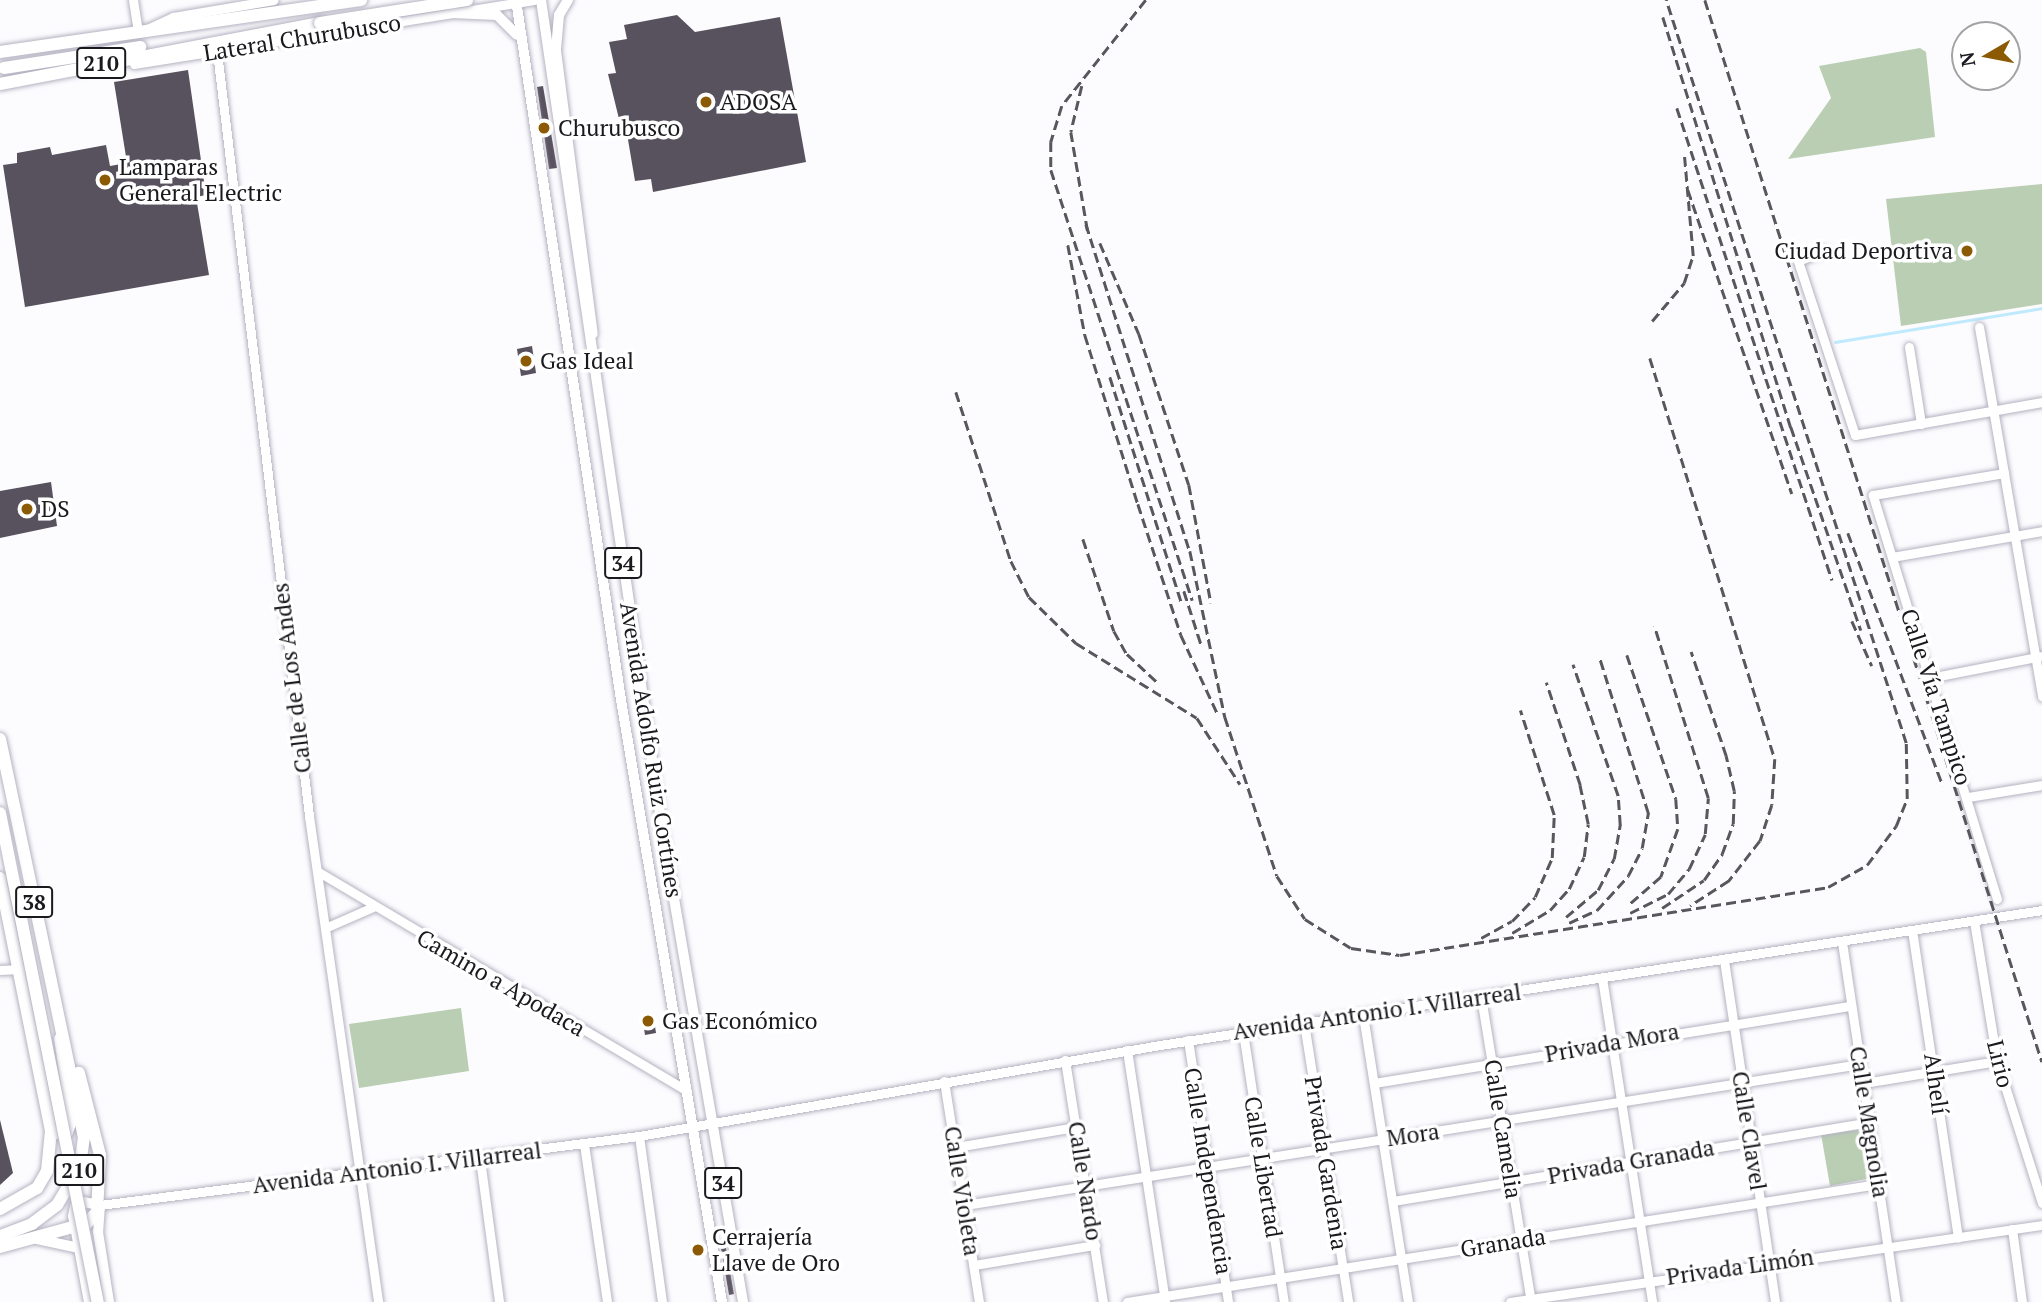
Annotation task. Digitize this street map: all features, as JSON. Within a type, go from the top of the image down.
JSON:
[{"type":"highway","name":"210","points":[[0,52],[361,0]]},
{"type":"highway","name":"210","points":[[0,83],[320,23],[467,0]]},
{"type":"highway","points":[[4,68],[178,41],[203,44]]},
{"type":"highway","name":"38","points":[[0,739],[61,1021],[73,1064]]},
{"type":"highway","points":[[0,814],[98,1302]]},
{"type":"highway","name":"210","points":[[0,878],[51,1131],[47,1171],[37,1188],[0,1209]]},
{"type":"highway","points":[[51,1131],[62,1134],[72,1126],[61,1021]]},
{"type":"highway","name":"210","points":[[0,1236],[45,1217],[77,1176],[84,1136],[73,1064]]},
{"type":"highway","points":[[0,1247],[92,1220],[100,1205],[102,1174],[92,1110],[73,1064]]},
{"type":"main road","name":"Avenida Adolfo Ruiz Cortínes","points":[[541,0],[680,944],[713,1125]]},
{"type":"main road","points":[[568,0],[559,15],[556,51],[593,299],[595,379]]},
{"type":"main road","name":"Avenida Adolfo Ruiz Cortínes","points":[[516,1],[621,700],[687,1091]]},
{"type":"main road","points":[[453,13],[497,15],[513,27],[521,46]]},
{"type":"main road","name":"34","points":[[687,1091],[722,1302]]},
{"type":"main road","name":"34","points":[[713,1125],[743,1302]]},
{"type":"main road","points":[[89,1302],[75,1227],[75,1206],[100,1205],[98,1233],[109,1302]]},
{"type":"main road","points":[[34,1239],[79,1248]]},
{"type":"street","points":[[133,0],[141,32]]},
{"type":"street","name":"Lateral Churubusco","points":[[141,32],[165,19],[214,5],[274,0]]},
{"type":"street","points":[[450,0],[453,13]]},
{"type":"street","name":"Lateral Churubusco","points":[[111,61],[135,64],[453,13],[485,4],[534,0]]},
{"type":"street","name":"Calle de Los Andes","points":[[217,52],[317,871],[378,1302]]},
{"type":"street","points":[[1825,250],[1798,261],[1855,435],[2042,402]]},
{"type":"street","points":[[1979,327],[2039,657],[2042,697]]},
{"type":"street","points":[[1909,347],[1921,424]]},
{"type":"street","name":"Calle Vía Tampico","points":[[1997,899],[1968,797],[1873,495],[2004,473]]},
{"type":"street","points":[[1892,556],[2042,531]]},
{"type":"street","points":[[1929,678],[2039,657]]},
{"type":"street","points":[[1968,797],[2042,785]]},
{"type":"street","name":"Camino a Apodaca","points":[[317,871],[373,907],[687,1091]]},
{"type":"street","points":[[325,928],[373,907]]},
{"type":"street","name":"Avenida Antonio I. Villarreal","points":[[100,1205],[480,1159],[694,1128],[944,1081],[1188,1040],[2042,911]]},
{"type":"street","name":"Lirio","points":[[1974,921],[1997,1061],[2042,1203]]},
{"type":"street","name":"Alhelí","points":[[1912,930],[1958,1238]]},
{"type":"street","name":"Calle Magnolia","points":[[1842,942],[1896,1302]]},
{"type":"street","name":"Calle Clavel","points":[[1724,960],[1775,1302]]},
{"type":"street","points":[[0,970],[20,969]]},
{"type":"street","points":[[1602,978],[1652,1302]]},
{"type":"street","name":"Calle Camelia","points":[[1481,997],[1531,1300]]},
{"type":"street","name":"Privada Mora","points":[[1374,1083],[1732,1023],[1851,1006]]},
{"type":"street","points":[[1363,1015],[1408,1302]]},
{"type":"street","name":"Privada Gardenia","points":[[1304,1023],[1348,1302]]},
{"type":"street","name":"Calle Libertad","points":[[1243,1032],[1284,1302]]},
{"type":"street","name":"Calle Independencia","points":[[1188,1040],[1228,1302]]},
{"type":"street","points":[[1127,1050],[1165,1299]]},
{"type":"street","name":"Calle Nardo","points":[[1065,1060],[1104,1302]]},
{"type":"street","points":[[1864,1083],[1997,1061]]},
{"type":"street","name":"Mora","points":[[965,1205],[1860,1065]]},
{"type":"street","name":"Calle Violeta","points":[[944,1081],[979,1302]]},
{"type":"street","name":"Privada Granada","points":[[1393,1201],[1870,1122]]},
{"type":"street","points":[[956,1147],[1076,1127]]},
{"type":"street","points":[[639,1136],[663,1302]]},
{"type":"street","points":[[584,1143],[607,1302]]},
{"type":"street","points":[[480,1159],[499,1302]]},
{"type":"street","name":"Granada","points":[[1127,1302],[1165,1299],[1280,1277],[1878,1184]]},
{"type":"street","name":"Privada Limón","points":[[1510,1302],[2042,1225]]},
{"type":"street","points":[[2012,1229],[2022,1302]]},
{"type":"street","points":[[974,1265],[1095,1245]]},
{"type":"green space","points":[[1920,48],[1926,52],[1935,137],[1788,159],[1831,98],[1819,66]]},
{"type":"green space","name":"Ciudad Deportiva","points":[[2042,184],[2042,304],[1901,326],[1886,199]]},
{"type":"green space","points":[[461,1008],[469,1071],[359,1088],[349,1024]]},
{"type":"green space","points":[[1865,1129],[1871,1178],[1830,1186],[1821,1134]]},
{"type":"building","name":"ADOSA","points":[[677,15],[695,32],[780,17],[806,162],[653,192],[651,179],[635,181],[625,122],[620,123],[608,74],[616,73],[609,42],[627,39],[624,25]]},
{"type":"building","name":"Lamparas General Electric","points":[[188,70],[206,195],[196,197],[209,275],[25,307],[3,165],[17,163],[17,153],[50,147],[52,155],[106,145],[110,166],[127,163],[114,82]]},
{"type":"building","points":[[543,86],[557,168],[549,169],[537,87]]},
{"type":"building","name":"Gas Ideal","points":[[532,346],[536,373],[521,376],[517,349]]},
{"type":"building","name":"DS","points":[[51,482],[57,526],[0,538],[0,491]]},
{"type":"building","name":"Gas Económico","points":[[653,1013],[656,1033],[645,1035],[642,1015]]},
{"type":"building","points":[[0,1120],[13,1173],[0,1185]]},
{"type":"building","points":[[726,1248],[734,1294],[729,1295],[721,1249]]},
{"type":"waterway","points":[[1835,342],[2042,308]]},
{"type":"railway","points":[[1146,0],[1062,106],[1051,142],[1051,170],[1192,600]]},
{"type":"railway","points":[[1086,224],[1190,551],[1225,717],[1277,876],[1305,919],[1351,948],[1400,955],[1828,887],[1867,865],[1896,826],[1907,799],[1906,743],[1666,0]]},
{"type":"railway","points":[[1705,0],[2042,1062]]},
{"type":"railway","points":[[1663,17],[1791,427],[1861,630]]},
{"type":"railway","points":[[1082,86],[1071,132],[1088,233]]},
{"type":"railway","points":[[1677,108],[1832,580]]},
{"type":"railway","points":[[1652,321],[1684,283],[1693,256],[1684,154]]},
{"type":"railway","points":[[1688,190],[1792,494]]},
{"type":"railway","points":[[1100,243],[1139,334],[1189,485],[1211,603]]},
{"type":"railway","points":[[1068,245],[1085,335],[1138,504],[1181,635],[1219,717]]},
{"type":"railway","points":[[1650,358],[1775,759],[1772,805],[1760,841],[1729,881],[1690,906]]},
{"type":"railway","points":[[1110,377],[1182,604]]},
{"type":"railway","points":[[956,392],[1011,561],[1029,597],[1076,643],[1197,718],[1240,784]]},
{"type":"railway","points":[[1848,533],[1943,786]]},
{"type":"railway","points":[[1083,539],[1114,631],[1127,654],[1157,682]]},
{"type":"railway","points":[[1184,591],[1202,647]]},
{"type":"railway","points":[[1852,621],[1872,666]]},
{"type":"railway","points":[[1630,913],[1668,894],[1689,869],[1705,834],[1708,798],[1654,626]]},
{"type":"railway","points":[[1662,908],[1704,880],[1722,854],[1733,824],[1734,791],[1726,756],[1691,652]]},
{"type":"railway","points":[[1627,655],[1676,799],[1678,829],[1661,877],[1629,905]]},
{"type":"railway","points":[[1569,923],[1597,910],[1628,876],[1642,848],[1648,813],[1599,657]]},
{"type":"railway","points":[[1566,917],[1598,890],[1614,859],[1620,825],[1618,796],[1573,665]]},
{"type":"railway","points":[[1512,933],[1550,910],[1569,889],[1584,857],[1588,824],[1580,785],[1546,682]]},
{"type":"railway","points":[[1481,938],[1512,921],[1535,897],[1552,858],[1554,815],[1520,710]]},
{"type":"place","name":"ADOSA","points":[[706,102]]},
{"type":"place","name":"Churubusco","points":[[544,128]]},
{"type":"place","name":"Lamparas General Electric","points":[[105,180]]},
{"type":"place","name":"Ciudad Deportiva","points":[[1967,251]]},
{"type":"place","name":"Gas Ideal","points":[[526,361]]},
{"type":"place","name":"DS","points":[[27,509]]},
{"type":"place","name":"Gas Económico","points":[[648,1021]]},
{"type":"place","name":"Cerrajería Llave de Oro","points":[[698,1250]]}]
